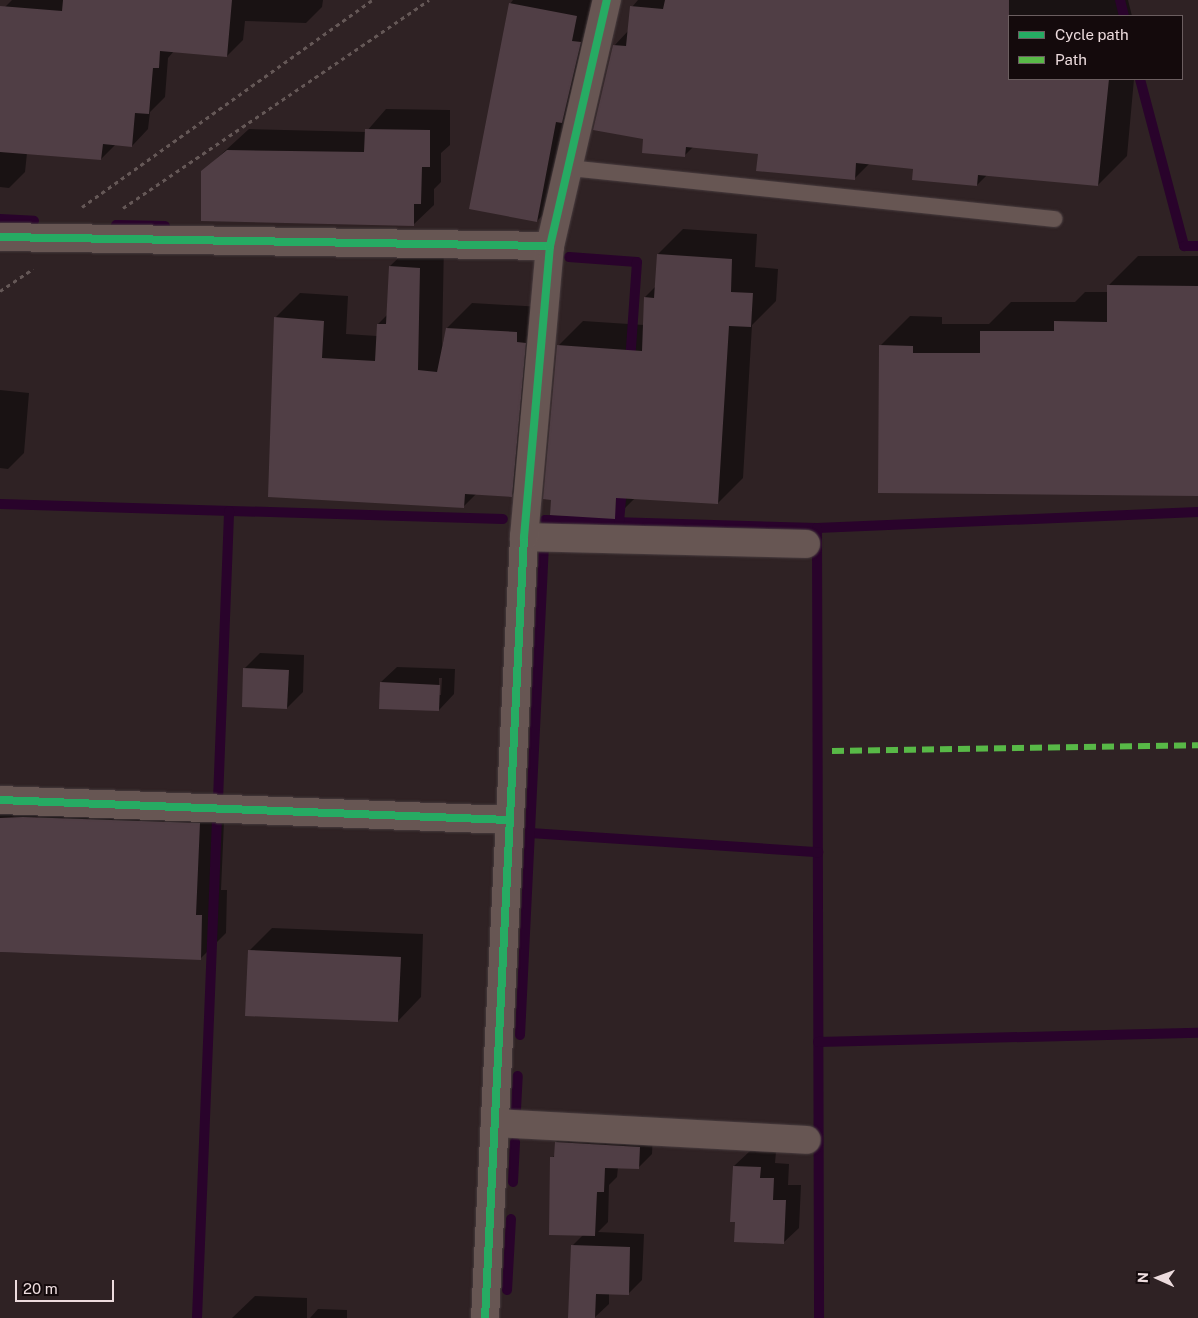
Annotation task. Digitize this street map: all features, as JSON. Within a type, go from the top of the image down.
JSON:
[{"type":"street","points":[[485,1318],[524,537],[550,246],[607,0]]},
{"type":"street","points":[[0,237],[550,246]]},
{"type":"street","points":[[524,537],[806,544]]},
{"type":"street","points":[[0,800],[510,820]]},
{"type":"street","points":[[495,1124],[806,1140]]},
{"type":"lane","points":[[568,168],[1054,219]]},
{"type":"path","points":[[80,209],[372,0]]},
{"type":"path","points":[[118,211],[429,0]]},
{"type":"path","points":[[0,291],[77,238]]},
{"type":"building","points":[[63,0],[232,0],[227,57],[160,51],[159,68],[153,68],[149,114],[135,113],[132,147],[103,144],[101,160],[0,152],[0,6],[62,11]]},
{"type":"building","points":[[665,0],[1009,0],[1008,80],[1109,80],[1098,186],[978,175],[977,186],[912,180],[913,169],[856,163],[855,180],[756,171],[758,154],[686,147],[685,157],[642,153],[643,139],[593,130],[613,45],[626,46],[630,6],[663,9]]},
{"type":"building","points":[[509,3],[577,16],[572,41],[581,42],[562,123],[556,122],[537,222],[469,209]]},
{"type":"building","points":[[365,129],[430,130],[430,167],[422,167],[421,204],[414,204],[414,226],[201,221],[201,171],[227,150],[364,152]]},
{"type":"building","points":[[657,254],[732,259],[731,292],[753,293],[751,327],[729,326],[718,504],[616,498],[615,519],[550,515],[551,500],[543,499],[557,345],[642,351],[644,297],[654,298]]},
{"type":"building","points":[[389,266],[420,268],[418,370],[437,372],[446,328],[517,332],[517,342],[526,343],[512,497],[465,494],[464,508],[268,497],[274,317],[324,321],[322,358],[375,361],[377,324],[386,324]]},
{"type":"building","points":[[1107,285],[1198,286],[1198,496],[878,493],[879,345],[913,346],[913,353],[980,353],[980,331],[1054,331],[1054,321],[1107,322]]},
{"type":"building","points":[[243,668],[289,670],[287,709],[242,707]]},
{"type":"building","points":[[380,682],[440,685],[439,711],[379,709]]},
{"type":"building","points":[[23,817],[200,823],[196,915],[202,915],[201,960],[0,952],[0,818]]},
{"type":"building","points":[[248,950],[401,957],[398,1022],[245,1016]]},
{"type":"building","points":[[555,1142],[640,1147],[639,1169],[605,1168],[604,1192],[597,1192],[595,1236],[549,1235],[550,1157],[554,1157]]},
{"type":"building","points":[[733,1166],[761,1167],[760,1178],[774,1178],[773,1200],[786,1200],[784,1244],[734,1242],[735,1222],[730,1222]]},
{"type":"building","points":[[571,1245],[630,1247],[629,1295],[596,1294],[595,1318],[568,1318]]},
{"type":"waterway","points":[[1120,0],[1124,15]]},
{"type":"waterway","points":[[1140,80],[1184,246],[1198,246]]},
{"type":"waterway","points":[[0,219],[34,221]]},
{"type":"waterway","points":[[116,225],[165,226]]},
{"type":"waterway","points":[[569,257],[637,262],[630,363]]},
{"type":"waterway","points":[[619,522],[622,484]]},
{"type":"waterway","points":[[0,504],[503,519]]},
{"type":"waterway","points":[[218,800],[229,511]]},
{"type":"waterway","points":[[545,520],[817,528],[1198,512]]},
{"type":"waterway","points":[[817,528],[819,1318]]},
{"type":"waterway","points":[[520,1035],[544,546]]},
{"type":"waterway","points":[[197,1318],[217,817]]},
{"type":"waterway","points":[[530,833],[818,852]]},
{"type":"waterway","points":[[818,1042],[1198,1033]]},
{"type":"waterway","points":[[516,1109],[518,1076]]},
{"type":"waterway","points":[[513,1182],[515,1142]]},
{"type":"waterway","points":[[507,1290],[511,1219]]},
{"type":"marked path","points":[[832,751],[1198,745]]},
{"type":"cycle path","points":[[485,1318],[524,537],[550,246],[607,0]]},
{"type":"cycle path","points":[[0,237],[550,246]]},
{"type":"cycle path","points":[[0,800],[510,820]]}]
